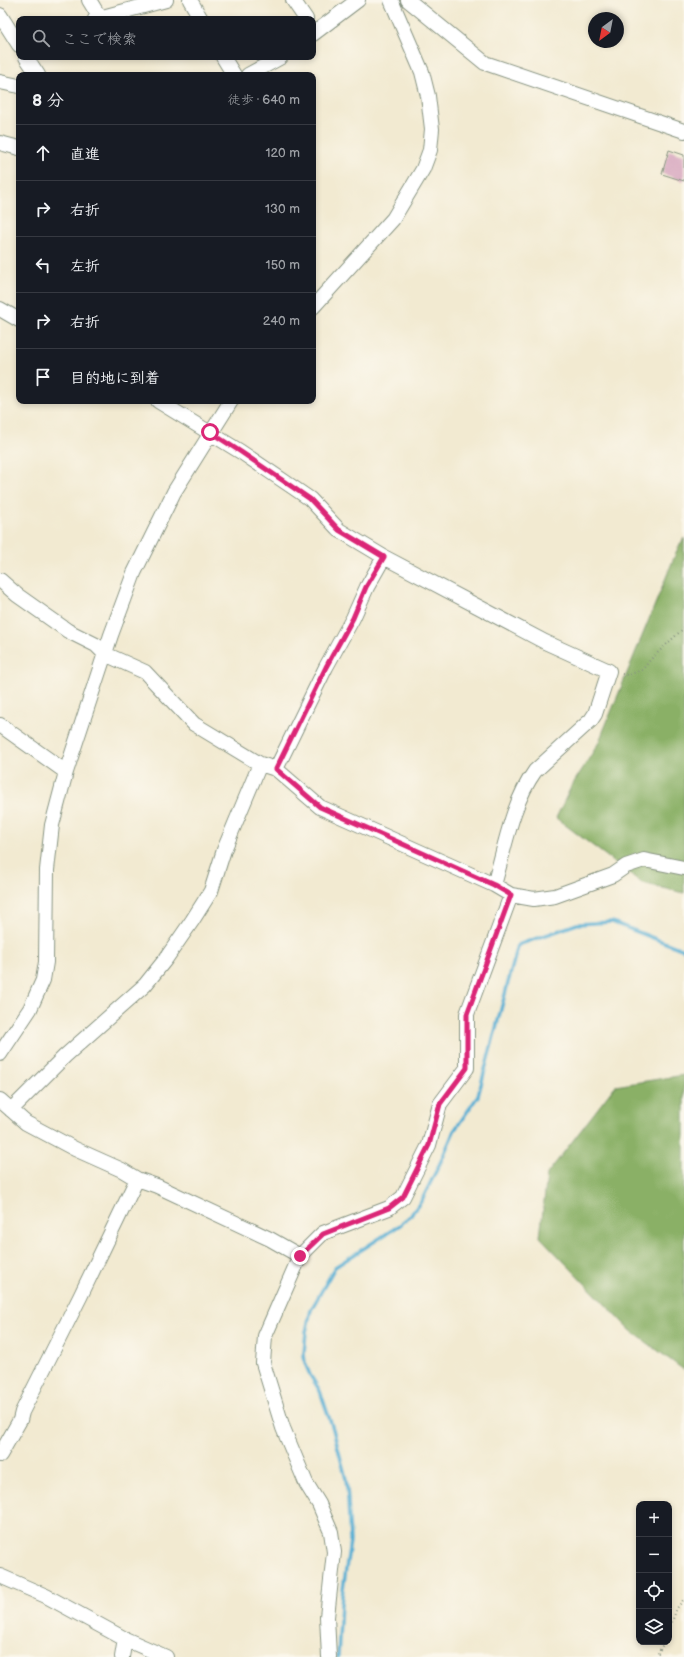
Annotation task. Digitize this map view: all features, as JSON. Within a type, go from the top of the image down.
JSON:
[{"type":"street","points":[[89,0],[97,16]]},
{"type":"street","points":[[106,16],[166,0]]},
{"type":"street","points":[[190,0],[199,16]]},
{"type":"street","points":[[293,0],[304,16]]},
{"type":"street","points":[[316,31],[358,0]]},
{"type":"street","points":[[316,304],[393,219],[423,170],[430,150],[432,129],[428,96],[422,72],[391,0]]},
{"type":"street","points":[[408,0],[485,63],[684,131]]},
{"type":"street","points":[[0,15],[16,38]]},
{"type":"street","points":[[28,60],[36,72]]},
{"type":"street","points":[[225,60],[232,72]]},
{"type":"street","points":[[254,72],[276,60]]},
{"type":"street","points":[[0,82],[16,85]]},
{"type":"street","points":[[0,143],[16,147]]},
{"type":"street","points":[[0,309],[16,318]]},
{"type":"street","points":[[163,404],[241,452],[310,499],[339,530],[384,557],[545,642],[609,671],[595,714],[591,720],[535,771],[528,781],[515,813],[494,885]]},
{"type":"street","points":[[0,1054],[30,1009],[43,980],[46,962],[46,915],[49,848],[55,808],[105,654],[134,573],[174,492],[210,432],[229,404]]},
{"type":"street","points":[[276,769],[326,667],[353,618],[366,587],[384,557]]},
{"type":"street","points":[[0,580],[17,595],[68,631],[96,646],[105,654],[145,672],[194,724],[260,764],[276,769],[320,807],[494,885],[511,895],[534,899],[555,896],[613,875],[626,866],[644,860],[684,868]]},
{"type":"street","points":[[0,725],[66,772]]},
{"type":"street","points":[[11,1110],[65,1056],[145,985],[165,960],[211,890],[224,850],[260,764]]},
{"type":"street","points":[[329,1657],[327,1617],[334,1552],[331,1532],[319,1504],[306,1483],[283,1428],[263,1363],[265,1336],[300,1256],[323,1234],[389,1208],[403,1197],[429,1145],[440,1104],[467,1068],[467,1014],[511,895]]},
{"type":"street","points":[[0,1100],[26,1123],[122,1170],[137,1179],[157,1186],[270,1239],[300,1256]]},
{"type":"street","points":[[0,1455],[20,1420],[22,1412],[137,1179]]},
{"type":"street","points":[[0,1576],[46,1596],[125,1639],[166,1657]]},
{"type":"street","points":[[122,1657],[125,1639]]},
{"type":"path","points":[[609,671],[628,675],[642,670],[651,659],[684,628]]},
{"type":"path","points":[[672,1622],[677,1608],[684,1599]]},
{"type":"path","points":[[656,1657],[662,1645]]},
{"type":"green space","points":[[684,538],[684,893],[642,883],[556,818],[571,787],[598,744],[678,548]]},
{"type":"green space","points":[[684,1075],[684,1370],[630,1330],[540,1237],[547,1174],[615,1086]]},
{"type":"building","points":[[669,150],[684,155],[684,181],[662,174]]},
{"type":"waterway","points":[[338,1657],[341,1603],[350,1541],[348,1499],[346,1479],[333,1429],[320,1391],[310,1375],[305,1363],[304,1354],[306,1332],[311,1310],[335,1267],[400,1225],[410,1216],[422,1200],[454,1131],[478,1096],[518,945],[577,924],[612,922],[684,950]]},
{"type":"route","points":[[210,432],[310,499],[339,530],[384,557],[366,587],[353,618],[326,667],[276,769],[320,807],[494,885],[511,895],[467,1014],[467,1068],[440,1104],[429,1145],[403,1197],[389,1208],[323,1234],[300,1256]]}]
